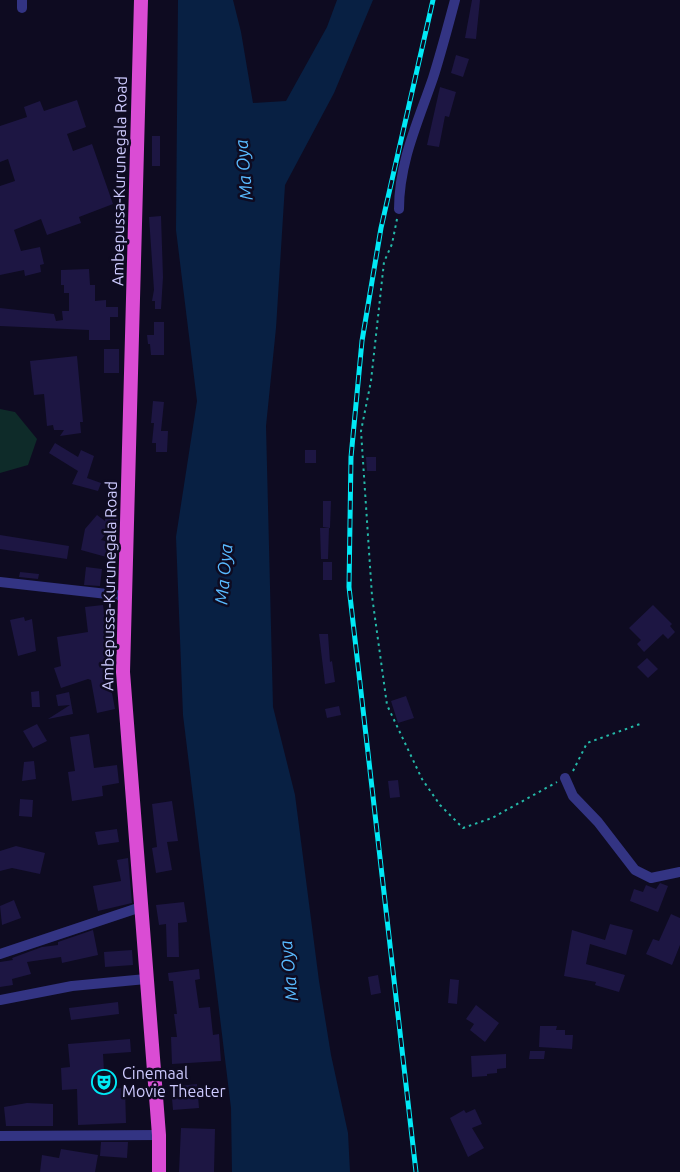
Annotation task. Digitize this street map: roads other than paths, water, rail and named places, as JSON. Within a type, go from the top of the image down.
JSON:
[{"type":"highway","name":"Ambepussa-Kurunegala Road","points":[[141,0],[126,596],[122,672],[158,1135],[159,1172]]},
{"type":"street","points":[[399,209],[399,193],[409,144],[433,78],[455,0]]},
{"type":"street","points":[[0,582],[126,596]]},
{"type":"street","points":[[565,778],[573,796],[598,822],[635,870],[651,878],[680,872]]},
{"type":"street","points":[[0,954],[141,907]]},
{"type":"street","points":[[0,1000],[72,986],[146,979]]},
{"type":"street","points":[[0,1136],[158,1135]]},
{"type":"water","name":"Ma Oya","points":[[178,0],[233,0],[241,32],[253,103],[286,101],[327,27],[337,0],[373,0],[334,93],[285,185],[276,328],[266,426],[273,707],[295,795],[319,981],[331,1055],[348,1133],[350,1172],[232,1172],[231,1108],[183,715],[176,537],[197,401],[176,230]]},
{"type":"railway","points":[[416,1172],[349,587],[351,457],[362,341],[381,228],[433,0]]},
{"type":"place","name":"Cinemaal Movie Theater","points":[[104,1082]]}]
